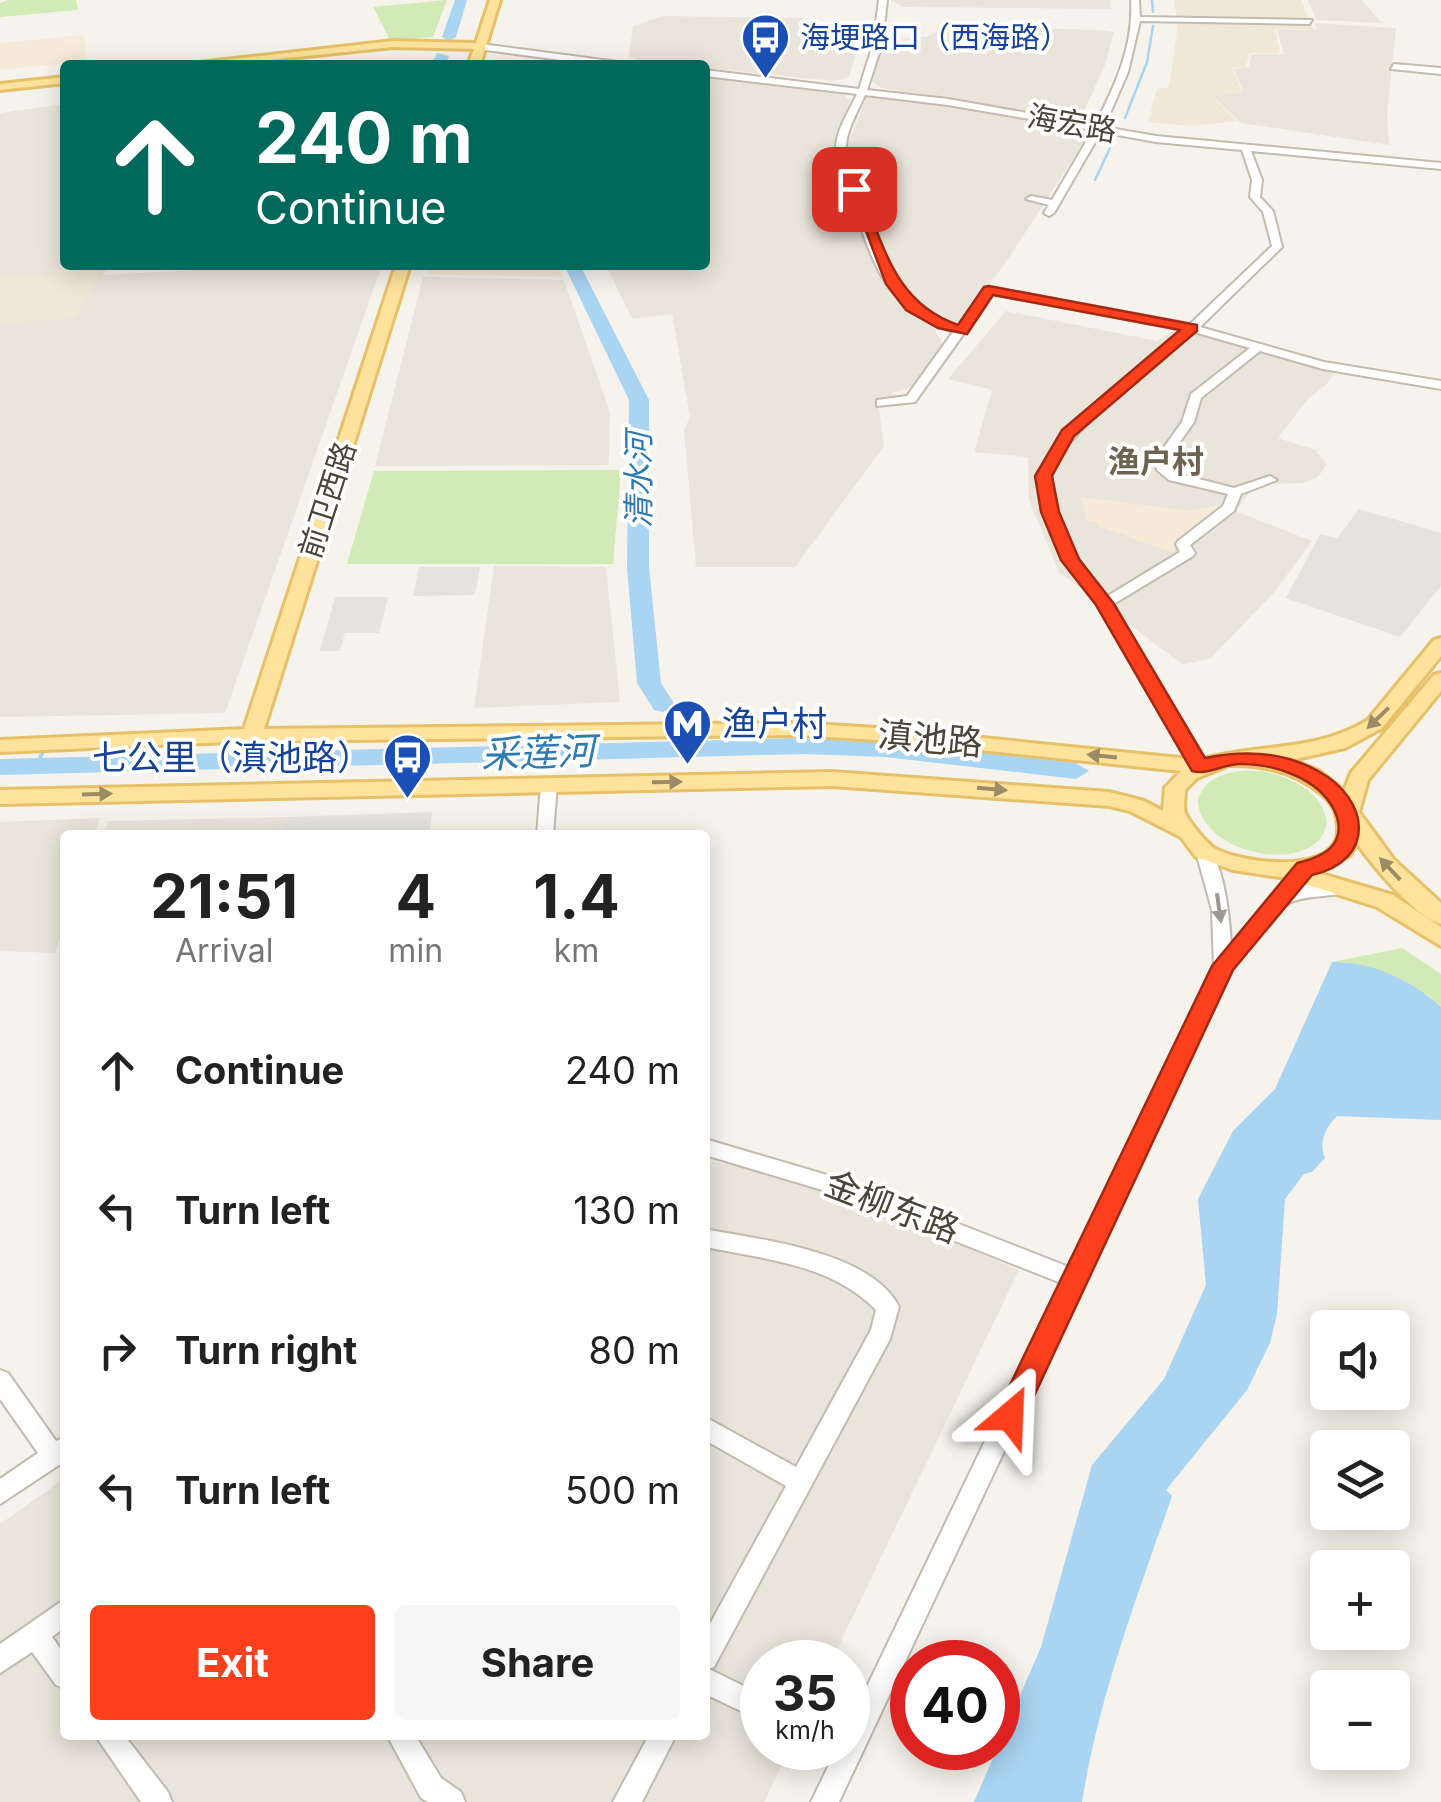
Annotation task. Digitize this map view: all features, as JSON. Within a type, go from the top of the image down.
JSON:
[{"type":"main road","points":[[472,60],[492,0]]},
{"type":"main road","points":[[235,60],[393,44],[476,47]]},
{"type":"main road","points":[[261,60],[356,50],[476,47]]},
{"type":"main road","points":[[0,86],[60,80]]},
{"type":"main road","name":"前卫西路","points":[[346,462],[402,270]]},
{"type":"main road","name":"前卫西路","points":[[259,735],[410,270]]},
{"type":"main road","points":[[1441,644],[1386,711],[1362,733],[1306,752],[1237,758],[1199,766],[1176,788],[1174,814],[1204,852],[1262,870],[1296,871],[1317,866],[1342,850],[1350,835],[1348,813],[1358,778],[1441,679]]},
{"type":"main road","name":"滇池路","points":[[0,746],[259,735],[796,729],[1199,766]]},
{"type":"main road","points":[[1237,758],[1276,762],[1310,775],[1332,791],[1389,870],[1441,916]]},
{"type":"main road","name":"滇池路","points":[[0,797],[832,780],[951,785],[1108,799],[1137,806],[1185,831]]},
{"type":"main road","points":[[1296,871],[1405,910],[1441,938]]},
{"type":"street","points":[[883,0],[884,15],[863,90],[840,143],[893,284],[911,306],[961,331]]},
{"type":"street","points":[[1030,200],[1052,208],[1096,129],[1126,61],[1137,19],[1135,0]]},
{"type":"street","points":[[1137,19],[1310,22]]},
{"type":"street","points":[[476,47],[579,60]]},
{"type":"street","points":[[1394,69],[1441,73]]},
{"type":"street","name":"海宏路","points":[[710,74],[863,90],[1096,129],[1246,149],[1441,166]]},
{"type":"street","points":[[1199,766],[1104,604],[1070,560],[1050,512],[1044,476],[1068,433],[1192,328],[1277,248],[1268,210],[1255,197],[1257,180],[1246,149]]},
{"type":"street","points":[[881,403],[911,399],[989,290],[1192,328],[1322,365],[1441,385]]},
{"type":"street","points":[[1258,348],[1195,398],[1188,422],[1161,460],[1163,470],[1174,477],[1235,492],[1270,480]]},
{"type":"street","points":[[1104,604],[1188,554],[1183,544],[1229,508],[1235,492]]},
{"type":"street","points":[[546,830],[549,784]]},
{"type":"street","points":[[1204,852],[1221,910],[1224,966]]},
{"type":"street","points":[[870,1687],[1076,1280],[1224,966],[1263,914],[1279,900],[1296,871]]},
{"type":"street","points":[[1279,900],[1310,889],[1346,889]]},
{"type":"street","name":"金柳东路","points":[[710,1148],[763,1160],[883,1202],[1076,1280]]},
{"type":"street","points":[[710,1239],[816,1262],[874,1290],[888,1307],[882,1332],[710,1649]]},
{"type":"street","points":[[0,1380],[59,1452],[0,1493]]},
{"type":"street","points":[[710,1431],[800,1482]]},
{"type":"street","points":[[0,1660],[60,1615]]},
{"type":"street","points":[[34,1634],[60,1669]]},
{"type":"street","points":[[710,1682],[740,1697]]},
{"type":"street","points":[[112,1740],[158,1802]]},
{"type":"street","points":[[403,1740],[431,1788],[451,1802]]},
{"type":"street","points":[[627,1802],[661,1740]]},
{"type":"street","points":[[824,1802],[832,1770]]},
{"type":"shaded area","points":[[890,0],[1110,0],[1111,9],[905,7]]},
{"type":"shaded area","points":[[1174,0],[1301,0],[1314,30],[1275,28],[1280,53],[1250,53],[1246,67],[1232,68],[1242,92],[1210,95],[1237,121],[1191,126],[1148,122],[1157,89],[1169,87],[1178,25]]},
{"type":"shaded area","points":[[1308,0],[1361,0],[1382,23],[1317,20]]},
{"type":"shaded area","points":[[663,16],[803,18],[821,33],[861,37],[849,77],[833,81],[710,69],[710,60],[637,60],[629,56],[633,26]]},
{"type":"shaded area","points":[[1315,23],[1396,28],[1387,115],[1389,145],[1241,123],[1211,95],[1243,92],[1234,69],[1249,67],[1251,54],[1284,54],[1277,29],[1316,30]]},
{"type":"shaded area","points":[[951,26],[1114,32],[1105,65],[1083,113],[1059,117],[882,88],[869,80],[883,42],[925,37]]},
{"type":"shaded area","points":[[84,35],[87,60],[60,60],[60,64],[0,70],[0,43]]},
{"type":"shaded area","points":[[710,78],[835,90],[851,100],[833,145],[889,287],[913,316],[933,326],[944,346],[912,388],[892,392],[893,398],[878,400],[884,446],[795,567],[696,567],[684,430],[690,417],[672,314],[632,319],[608,270],[710,270]]},
{"type":"shaded area","points":[[881,94],[1092,130],[1006,262],[961,322],[952,323],[931,315],[909,297],[871,217],[847,146],[867,96]]},
{"type":"shaded area","points":[[60,105],[60,270],[106,270],[102,275],[198,270],[380,270],[225,713],[0,717],[0,113]]},
{"type":"shaded area","points":[[61,270],[102,270],[75,318],[0,323],[0,276],[50,276]]},
{"type":"shaded area","points":[[428,270],[560,270],[563,277],[427,274]]},
{"type":"shaded area","points":[[423,277],[564,280],[610,412],[609,465],[375,466]]},
{"type":"shaded area","points":[[1006,311],[1157,341],[1179,327],[1335,370],[1278,438],[1315,450],[1327,464],[1318,477],[1303,483],[1269,484],[1251,490],[1236,511],[1312,541],[1276,590],[1211,658],[1183,665],[1059,572],[1029,500],[1028,457],[974,452],[992,390],[948,379]]},
{"type":"shaded area","points":[[1081,497],[1191,511],[1220,504],[1219,512],[1171,552],[1098,526],[1096,521],[1087,522]]},
{"type":"shaded area","points":[[1359,509],[1441,533],[1441,586],[1400,637],[1286,598],[1320,534],[1337,538]]},
{"type":"shaded area","points":[[494,566],[606,567],[620,702],[474,708]]},
{"type":"shaded area","points":[[419,567],[480,567],[475,595],[413,596]]},
{"type":"shaded area","points":[[335,597],[388,597],[379,633],[345,633],[340,651],[320,651]]},
{"type":"shaded area","points":[[432,812],[430,830],[283,830],[287,817]]},
{"type":"shaded area","points":[[287,817],[283,830],[105,830],[108,821]]},
{"type":"shaded area","points":[[100,818],[96,830],[60,830],[60,938],[55,953],[0,951],[0,822]]},
{"type":"shaded area","points":[[710,1161],[766,1172],[864,1203],[1019,1270],[842,1640],[740,1640],[740,1770],[779,1770],[764,1802],[0,1802],[0,1524],[60,1482],[60,1740],[710,1740]]},
{"type":"green space","points":[[76,0],[78,10],[0,17],[0,3]]},
{"type":"green space","points":[[447,0],[433,37],[390,40],[373,7]]},
{"type":"green space","points":[[621,470],[613,564],[347,564],[374,471]]},
{"type":"green space","points":[[1262,771],[1303,787],[1319,801],[1327,822],[1319,840],[1303,850],[1282,855],[1259,853],[1236,846],[1217,834],[1203,818],[1198,799],[1209,783],[1233,772]]},
{"type":"green space","points":[[1402,948],[1441,974],[1441,1007],[1429,996],[1345,962],[1332,962]]},
{"type":"water","points":[[1332,962],[1362,965],[1391,974],[1441,1007],[1441,1120],[1337,1116],[1324,1135],[1325,1158],[1312,1172],[1304,1174],[1285,1199],[1277,1314],[1270,1343],[1247,1390],[1166,1490],[1172,1496],[1109,1685],[1082,1802],[974,1802],[988,1770],[1020,1770],[1020,1696],[1041,1647],[1092,1465],[1164,1379],[1206,1285],[1198,1199],[1233,1131],[1275,1089]]},
{"type":"waterway","name":"清水河","points":[[449,37],[461,0]]},
{"type":"waterway","points":[[1152,0],[1153,12]]},
{"type":"waterway","points":[[1125,118],[1147,62],[1153,26]]},
{"type":"waterway","name":"清水河","points":[[440,60],[442,56]]},
{"type":"waterway","points":[[1095,180],[1111,146]]},
{"type":"waterway","name":"清水河","points":[[574,270],[639,400],[638,568],[649,683],[663,705]]},
{"type":"waterway","name":"采莲河","points":[[0,767],[805,746],[885,749],[1076,771]]},
{"type":"waterway","points":[[36,767],[44,749]]},
{"type":"place","name":"海埂路口（西海路）","points":[[765,80]]},
{"type":"place","name":"渔户村","points":[[687,766]]},
{"type":"place","name":"七公里（滇池路）","points":[[407,800]]},
{"type":"district","name":"渔户村","points":[[1156,462]]},
{"type":"route","points":[[854,189],[893,284],[911,306],[943,325],[961,331],[989,290],[1192,328],[1068,433],[1044,476],[1050,512],[1070,560],[1104,604],[1199,766],[1237,758],[1276,762],[1310,775],[1332,791],[1348,813],[1350,835],[1342,850],[1305,869],[1263,914],[1224,966],[1010,1416]]}]
